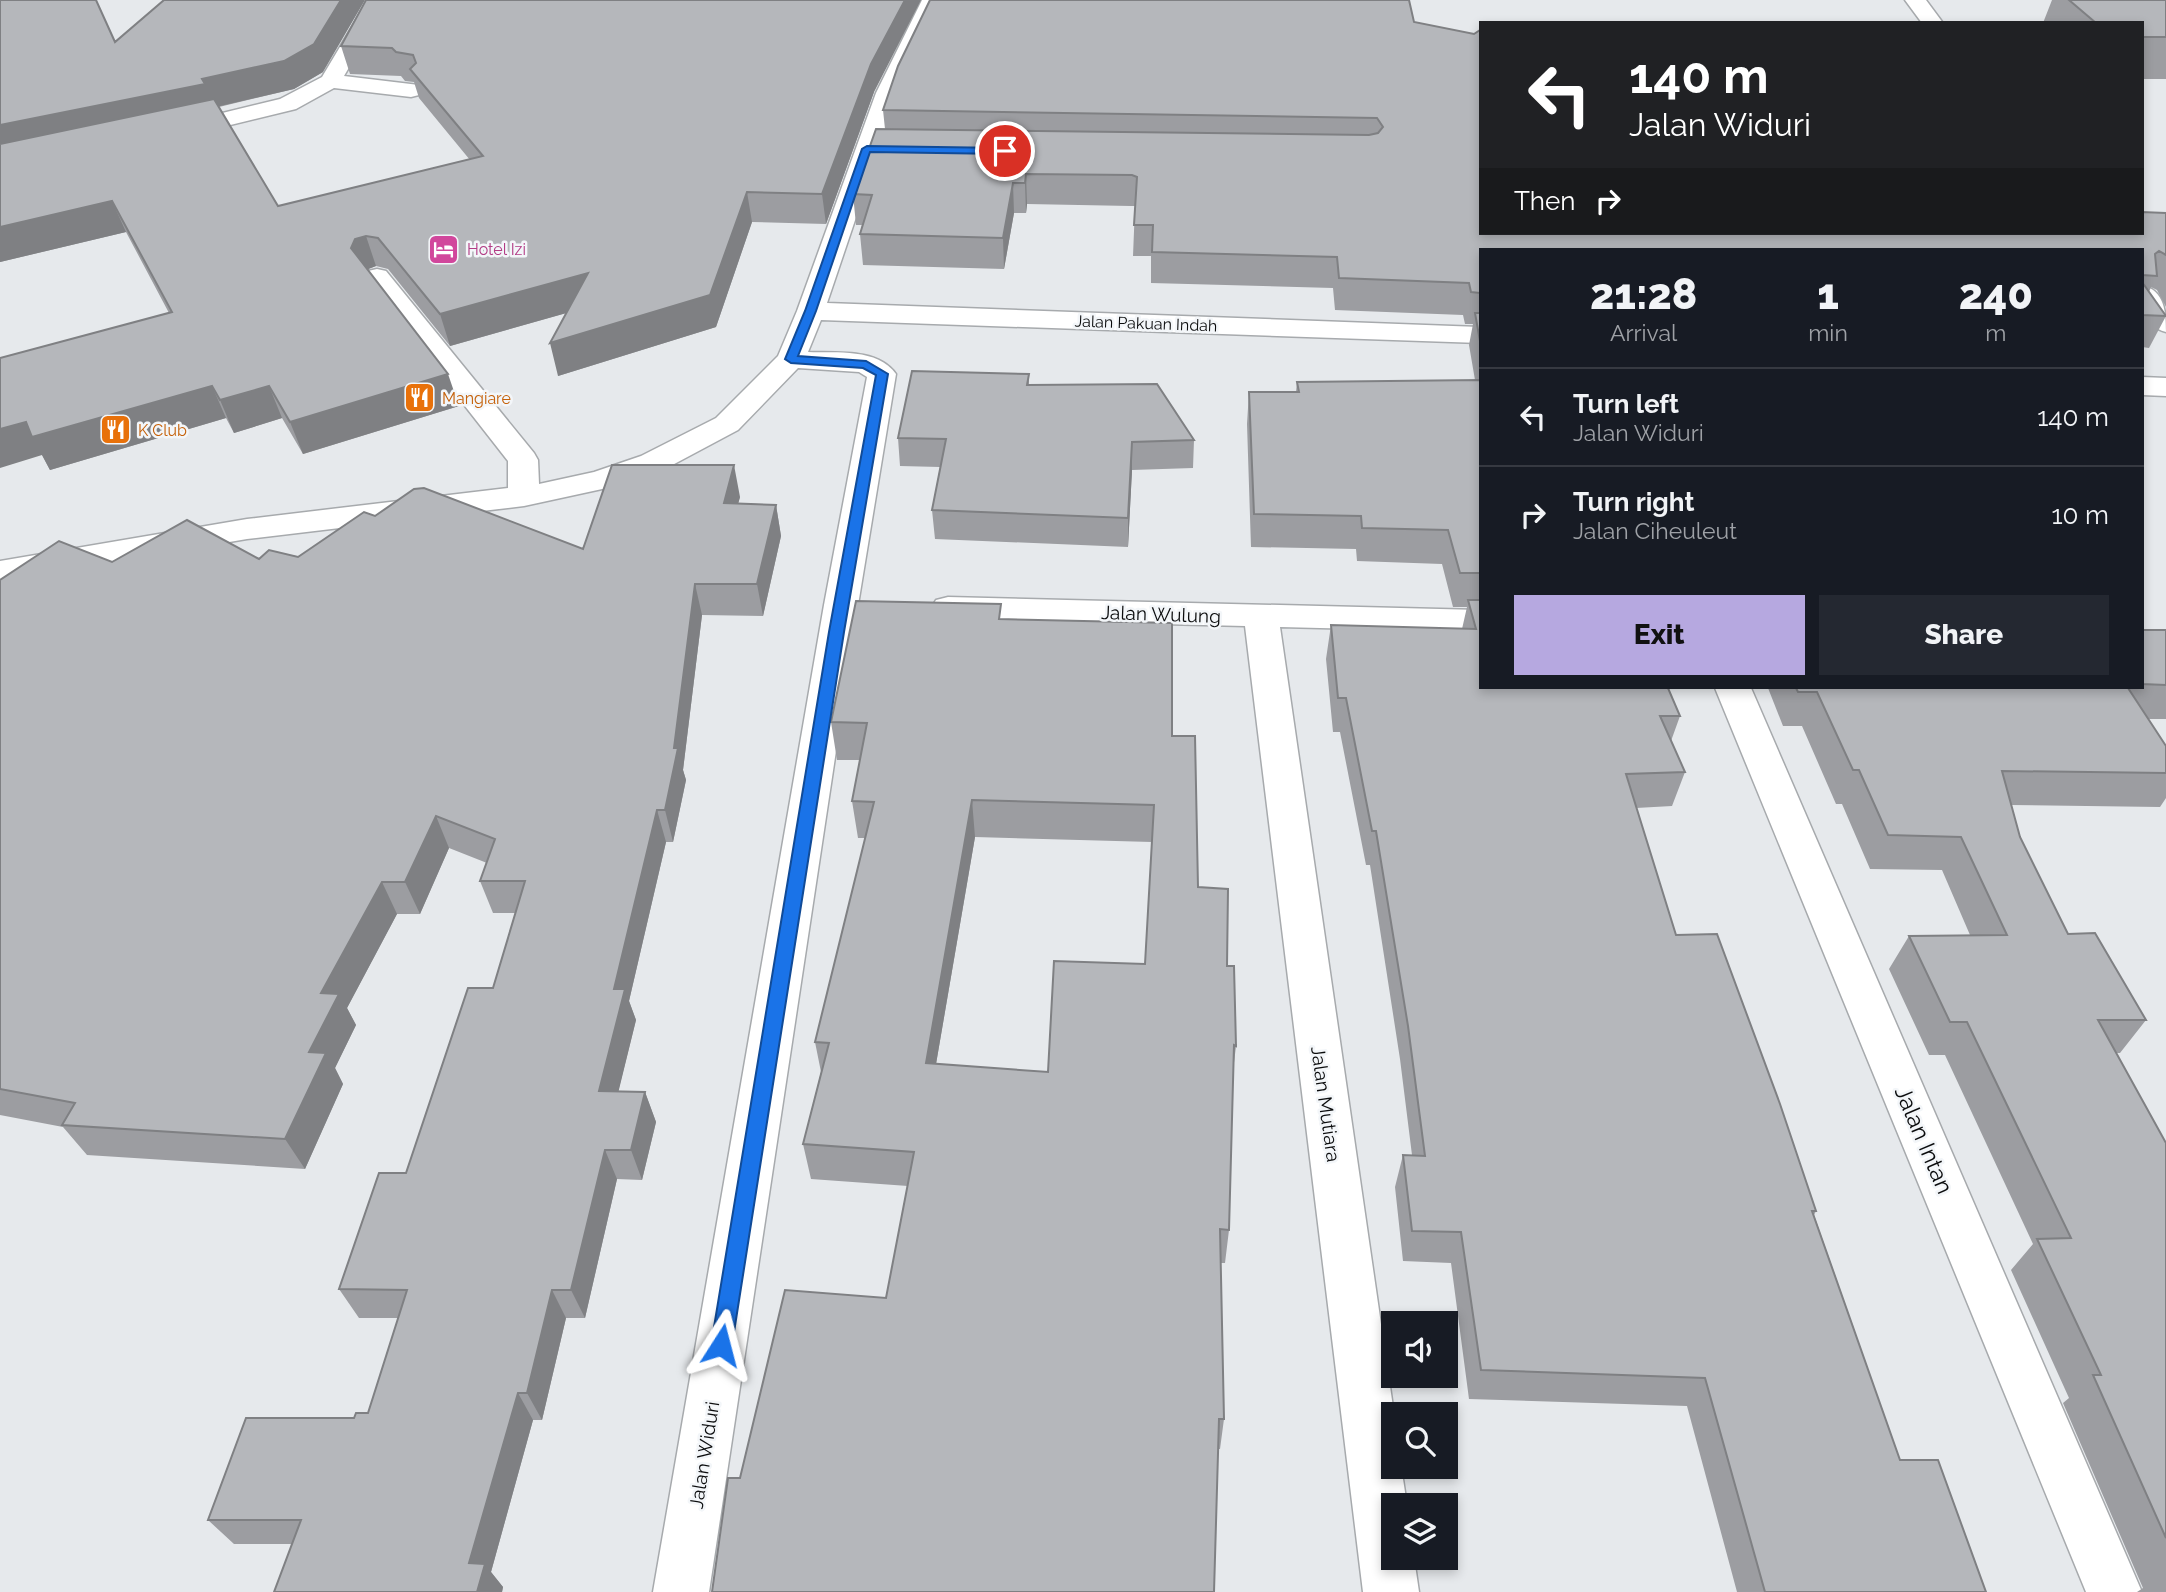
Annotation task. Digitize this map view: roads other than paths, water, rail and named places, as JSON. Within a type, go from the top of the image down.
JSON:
[{"type":"street","points":[[159,134],[288,104],[332,80],[377,0]]},
{"type":"street","points":[[0,570],[247,530],[539,495],[605,480],[652,463],[727,424],[791,359],[811,311],[887,93],[932,0]]},
{"type":"street","points":[[1915,0],[1931,21]]},
{"type":"street","points":[[332,80],[411,90]]},
{"type":"street","points":[[867,149],[894,150]]},
{"type":"street","points":[[377,277],[523,460],[539,495]]},
{"type":"street","points":[[2144,296],[2166,324]]},
{"type":"street","name":"Jalan Pakuan Indah","points":[[811,311],[1479,335]]},
{"type":"street","name":"Jalan Widuri","points":[[681,1592],[855,605],[882,374],[866,364],[791,359]]},
{"type":"street","points":[[2144,365],[2166,367]]},
{"type":"street","points":[[2144,386],[2166,387]]},
{"type":"street","name":"Jalan Wulung","points":[[911,607],[1479,621]]},
{"type":"street","name":"Jalan Mutiara","points":[[1261,616],[1391,1592]]},
{"type":"street","name":"Jalan Intan","points":[[1733,689],[2114,1592]]},
{"type":"place","name":"Hotel Izi","points":[[444,249]]},
{"type":"place","name":"Mangiare","points":[[419,398]]},
{"type":"place","name":"K Club","points":[[115,430]]}]
